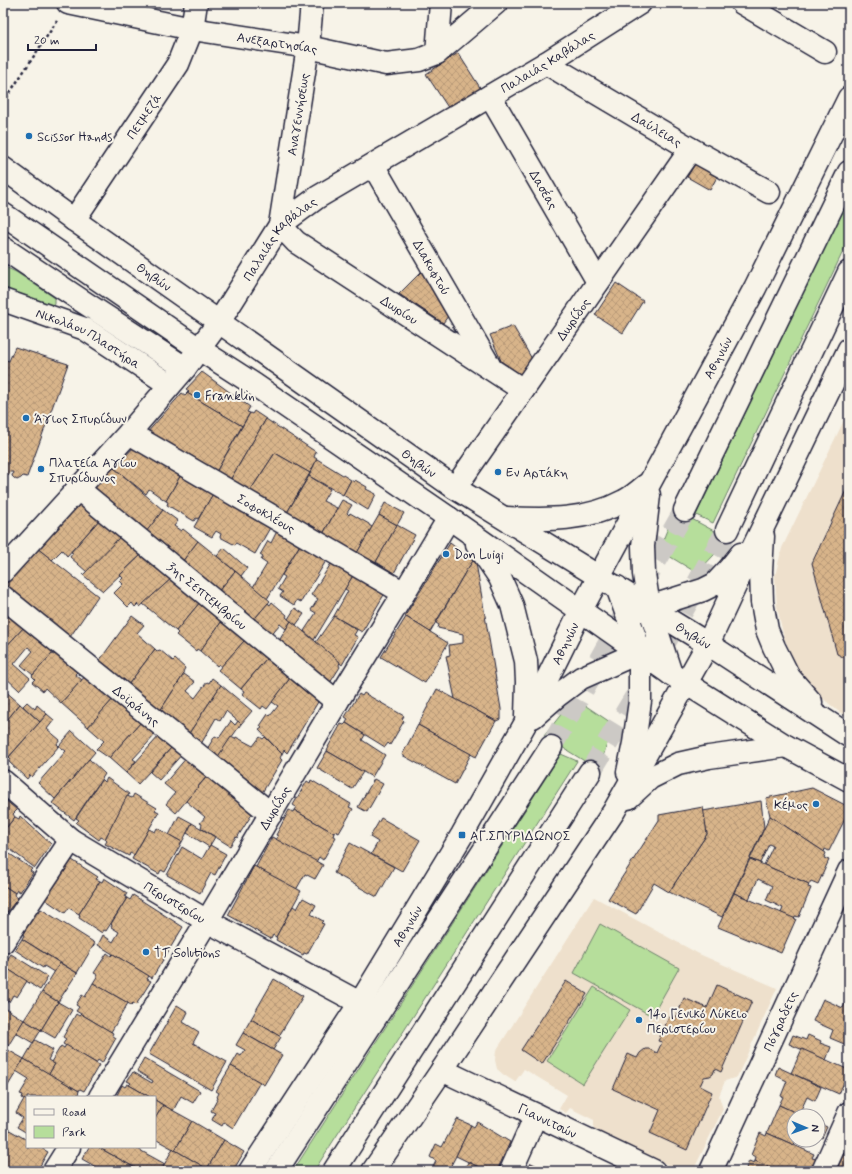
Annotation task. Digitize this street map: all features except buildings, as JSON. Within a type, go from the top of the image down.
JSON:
[{"type":"main road","name":"Ανεξαρτησίας","points":[[68,3],[192,29],[308,47],[386,64],[419,60],[437,53],[496,3]]},
{"type":"main road","name":"Πετμεζά","points":[[74,220],[178,64],[192,29],[196,3]]},
{"type":"main road","name":"Αναγεννήσεως","points":[[280,225],[308,47],[312,3]]},
{"type":"main road","points":[[437,53],[441,3]]},
{"type":"main road","name":"Παλαιάς Καβάλας","points":[[3,570],[129,433],[185,368],[218,322],[280,225],[318,197],[546,63],[640,3]]},
{"type":"main road","points":[[742,3],[824,52]]},
{"type":"main road","name":"Δαύλειας","points":[[546,63],[691,149],[769,192]]},
{"type":"main road","name":"Δασέας","points":[[490,96],[598,282]]},
{"type":"main road","name":"Αθηνών","points":[[250,1171],[360,1003],[462,836],[608,582],[650,482],[755,288],[849,98]]},
{"type":"main road","name":"Δωρίδος","points":[[455,488],[691,149]]},
{"type":"main road","name":"Διακοφτού","points":[[373,165],[492,370]]},
{"type":"main road","name":"Θηβών","points":[[3,168],[218,322],[455,488],[689,632],[849,736]]},
{"type":"main road","points":[[685,510],[849,172]]},
{"type":"main road","points":[[3,214],[449,518],[640,652],[786,746],[849,780]]},
{"type":"main road","name":"Δωρίου","points":[[280,225],[296,242],[523,390]]},
{"type":"main road","points":[[3,246],[36,237]]},
{"type":"main road","name":"Νικολάου Πλαστήρα","points":[[3,246],[79,299],[185,368]]},
{"type":"main road","points":[[727,530],[849,272]]},
{"type":"main road","name":"Νικολάου Πλαστήρα","points":[[3,300],[86,329],[170,385]]},
{"type":"main road","points":[[373,1171],[614,811],[679,678],[708,644],[849,349]]},
{"type":"main road","name":"Σοφοκλέους","points":[[129,433],[404,593]]},
{"type":"main road","points":[[504,518],[548,520],[591,514],[624,501],[650,482]]},
{"type":"main road","points":[[650,482],[643,546],[644,574],[649,607],[661,644],[679,678]]},
{"type":"main road","name":"3ης Σεπτεμβρίου","points":[[77,488],[337,702]]},
{"type":"main road","name":"Δωρίδος","points":[[101,1096],[449,518]]},
{"type":"main road","points":[[589,616],[626,615],[703,590],[715,584],[729,570],[764,526]]},
{"type":"main road","points":[[764,526],[760,571],[762,602],[767,630],[789,677],[830,724]]},
{"type":"main road","points":[[471,534],[500,578],[512,605],[526,661],[527,682],[525,724]]},
{"type":"main road","points":[[608,582],[626,615],[640,652],[640,701],[634,743],[625,780],[614,811]]},
{"type":"main road","name":"Δοϊράνης","points":[[3,597],[271,814]]},
{"type":"main road","points":[[525,724],[557,696],[581,678],[689,632]]},
{"type":"main road","points":[[614,811],[650,778],[678,764],[709,757],[786,746]]},
{"type":"main road","name":"Αθηνών","points":[[276,1171],[550,747]]},
{"type":"main road","points":[[334,1171],[590,772]]},
{"type":"main road","name":"Περιστερίου","points":[[3,781],[71,840],[207,921],[360,1003]]},
{"type":"main road","points":[[3,942],[71,840]]},
{"type":"main road","name":"Πόγραδετς","points":[[711,1171],[849,871]]},
{"type":"main road","name":"Γιαννιτσών","points":[[442,1070],[654,1171]]},
{"type":"main road","points":[[823,1171],[849,1113]]},
{"type":"main road","points":[[511,1171],[536,1115]]},
{"type":"main road","points":[[54,1171],[68,1148]]},
{"type":"path","points":[[3,102],[68,3]]},
{"type":"shaded area","points":[[849,410],[849,718],[815,692],[797,667],[784,638],[777,607],[775,576],[782,548]]},
{"type":"shaded area","name":"14ο Γενικό Λύκειο Περιστερίου","points":[[594,897],[699,954],[777,988],[737,1077],[725,1081],[719,1096],[723,1109],[693,1171],[680,1171],[594,1129],[594,1120],[570,1108],[566,1113],[559,1109],[567,1095],[524,1069],[515,1082],[497,1069],[495,1060],[496,1051]]},
{"type":"green space","points":[[849,197],[849,239],[713,523],[696,515]]},
{"type":"green space","points":[[3,266],[16,272],[55,298],[55,304],[50,306],[3,289]]},
{"type":"green space","points":[[675,510],[729,539],[697,573],[659,550]]},
{"type":"green space","points":[[574,698],[613,724],[599,770],[544,736]]},
{"type":"green space","points":[[561,754],[577,761],[314,1171],[293,1171]]},
{"type":"green space","points":[[600,924],[679,968],[652,1016],[574,973]]},
{"type":"green space","points":[[594,987],[630,1010],[583,1084],[547,1061]]},
{"type":"tunnel","points":[[640,589],[685,510]]},
{"type":"tunnel","points":[[666,641],[727,530]]},
{"type":"tunnel","points":[[551,747],[623,618]]},
{"type":"tunnel","points":[[590,772],[642,686]]},
{"type":"place","name":"Scissor Hands","points":[[29,136]]},
{"type":"place","name":"Franklin","points":[[197,395]]},
{"type":"place","name":"Άγιος Σπυρίδων","points":[[26,418]]},
{"type":"place","name":"Πλατεία Αγίου Σπυρίδωνος","points":[[41,469]]},
{"type":"place","name":"Εν Αρτάκη","points":[[498,472]]},
{"type":"place","name":"Don Luigi","points":[[446,554]]},
{"type":"place","name":"Κέμος","points":[[816,804]]},
{"type":"place","name":"ΑΓ.ΣΠΥΡΙΔΩΝΟΣ","points":[[462,835]]},
{"type":"place","name":"TT Solutions","points":[[146,952]]},
{"type":"place","name":"14ο Γενικό Λύκειο Περιστερίου","points":[[639,1020]]}]
